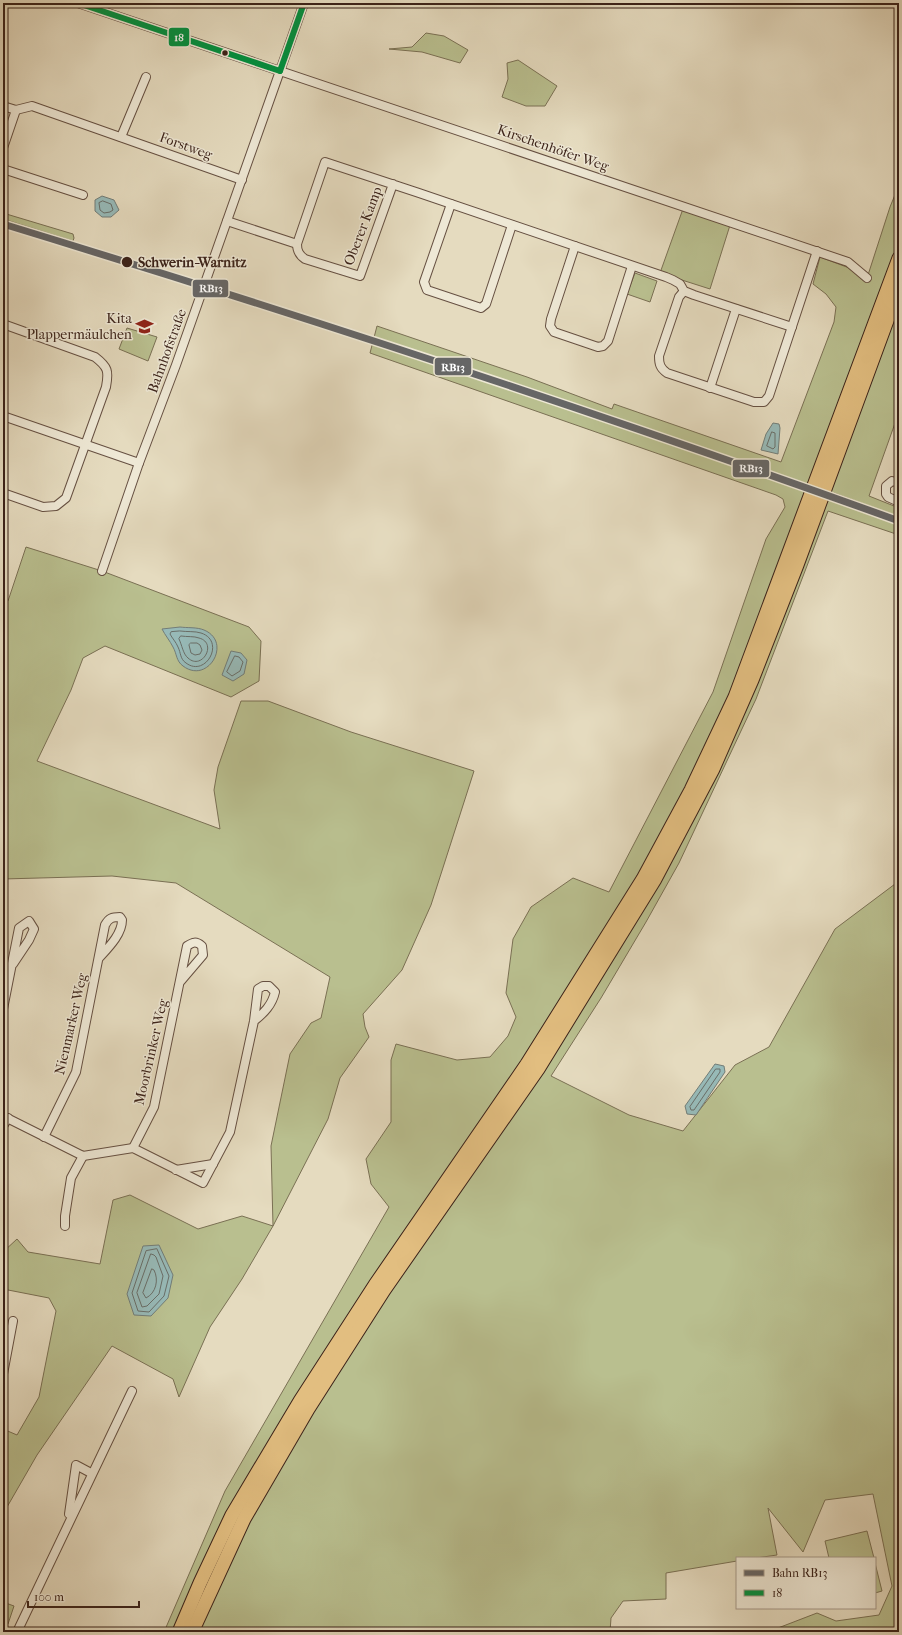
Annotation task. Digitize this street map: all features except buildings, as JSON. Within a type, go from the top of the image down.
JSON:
[{"type":"highway","points":[[179,1632],[232,1515],[300,1400],[375,1285],[529,1071],[643,879],[691,790],[734,698],[899,258]]},
{"type":"highway","points":[[192,1632],[244,1519],[308,1409],[384,1290],[655,879],[713,769],[752,680],[797,565],[899,288]]},
{"type":"street","name":"Kirschenhöfer Weg","points":[[78,3],[817,251],[848,262],[867,278]]},
{"type":"street","name":"Bahnhofstraße","points":[[102,571],[139,463],[176,365],[304,3]]},
{"type":"street","points":[[121,137],[146,77]]},
{"type":"street","points":[[3,106],[16,110],[3,148]]},
{"type":"street","name":"Forstweg","points":[[16,110],[32,106],[242,180]]},
{"type":"street","name":"Oberer Kamp","points":[[393,184],[360,276],[305,259],[300,255],[297,249],[297,244],[326,162],[393,184],[674,280],[680,284],[684,291]]},
{"type":"street","points":[[3,169],[83,195]]},
{"type":"street","points":[[451,204],[424,282],[426,290],[481,308],[486,304],[512,225]]},
{"type":"street","points":[[227,221],[297,244]]},
{"type":"street","points":[[575,246],[550,319],[550,326],[554,332],[598,347],[603,346],[608,341],[632,266]]},
{"type":"street","points":[[792,327],[684,291],[680,297],[659,356],[659,366],[667,373],[710,388],[754,402],[764,402],[769,396],[792,327],[817,251]]},
{"type":"street","points":[[710,388],[736,309]]},
{"type":"street","points":[[3,324],[94,357],[104,364],[108,375],[106,387],[66,498],[56,506],[43,507],[3,493]]},
{"type":"street","points":[[3,416],[139,463]]},
{"type":"street","points":[[899,483],[892,481],[886,486],[886,494],[888,497],[899,502]]},
{"type":"street","name":"Nienmarker Weg","points":[[44,1136],[76,1072],[105,925],[107,920],[113,917],[120,917],[122,920],[122,926],[99,958]]},
{"type":"street","points":[[3,1009],[13,964]]},
{"type":"street","name":"Moorbrinker Weg","points":[[134,1148],[154,1107],[180,982]]},
{"type":"street","points":[[3,1126],[5,1117],[83,1156],[134,1148],[203,1183],[230,1132],[254,1021]]},
{"type":"street","points":[[65,1226],[65,1216],[72,1178],[83,1156]]},
{"type":"street","points":[[176,1170],[213,1164]]},
{"type":"street","points":[[3,1374],[13,1321]]},
{"type":"street","points":[[17,1632],[132,1390]]},
{"type":"street","points":[[68,1523],[76,1465],[91,1474]]},
{"type":"green space","points":[[426,33],[444,36],[468,50],[460,63],[422,52],[389,49],[412,47]]},
{"type":"green space","points":[[518,60],[557,86],[545,106],[526,106],[502,97],[508,79],[507,63]]},
{"type":"green space","points":[[899,185],[899,412],[869,496],[899,508],[899,517],[834,493],[832,500],[899,525],[899,535],[828,511],[756,699],[679,863],[601,998],[551,1076],[629,1115],[683,1131],[735,1065],[769,1047],[835,929],[899,881],[899,1632],[778,1632],[778,1628],[817,1613],[836,1621],[879,1615],[892,1586],[873,1494],[825,1500],[803,1552],[768,1508],[777,1555],[763,1557],[736,1557],[736,1561],[666,1573],[666,1599],[623,1601],[611,1618],[610,1632],[164,1632],[225,1491],[389,1207],[371,1184],[366,1159],[391,1122],[391,1060],[396,1044],[457,1060],[490,1057],[508,1036],[516,1017],[506,993],[513,939],[531,907],[573,878],[609,892],[713,692],[766,539],[785,507],[783,499],[776,495],[370,353],[377,326],[527,377],[612,409],[614,404],[781,462],[834,322],[836,307],[826,294],[813,284],[820,257],[868,275],[890,207]]},
{"type":"green space","points":[[684,206],[731,222],[710,289],[660,273]]},
{"type":"green space","points":[[3,213],[73,234],[73,241],[3,219]]},
{"type":"green space","points":[[635,273],[657,281],[650,302],[627,294]]},
{"type":"green space","points":[[127,328],[157,337],[148,361],[119,349]]},
{"type":"green space","points":[[26,547],[102,571],[249,627],[261,641],[259,681],[231,697],[105,646],[83,658],[71,690],[37,761],[220,829],[214,790],[218,767],[241,701],[268,701],[351,732],[474,771],[431,905],[402,970],[363,1014],[365,1027],[369,1037],[340,1078],[328,1119],[273,1226],[271,1146],[290,1054],[311,1023],[321,1018],[330,977],[176,883],[112,876],[3,879],[3,601],[8,601]]},
{"type":"green space","points":[[130,1195],[198,1229],[242,1216],[273,1226],[242,1279],[210,1327],[179,1397],[173,1379],[112,1346],[37,1455],[3,1514],[3,1429],[17,1435],[39,1397],[56,1311],[49,1298],[3,1289],[3,1252],[17,1239],[28,1252],[100,1264],[113,1200]]},
{"type":"green space","points":[[867,1531],[874,1557],[829,1557],[825,1541]]},
{"type":"green space","points":[[876,1567],[882,1591],[876,1593]]},
{"type":"green space","points":[[3,1602],[14,1606],[8,1624],[3,1622]]},
{"type":"water","points":[[102,196],[114,200],[119,210],[111,217],[102,217],[95,211],[95,200]]},
{"type":"water","points":[[773,423],[779,424],[780,428],[778,454],[761,450],[766,434]]},
{"type":"water","points":[[180,627],[201,629],[212,636],[216,643],[217,652],[214,660],[208,666],[201,670],[192,670],[183,666],[179,662],[173,647],[162,629]]},
{"type":"water","points":[[231,651],[241,653],[247,660],[244,674],[233,681],[222,675]]},
{"type":"water","points":[[715,1064],[724,1066],[725,1072],[696,1115],[687,1114],[685,1106]]},
{"type":"water","points":[[159,1245],[173,1275],[168,1298],[151,1316],[134,1315],[127,1294],[143,1246]]},
{"type":"rail line","name":"RB13","points":[[3,224],[341,330],[565,404],[899,521]]},
{"type":"transit line","name":"18","points":[[78,3],[280,71]]},
{"type":"transit line","name":"18","points":[[280,71],[304,3]]},
{"type":"place","name":"Schwerin-Warnitz","points":[[127,262]]},
{"type":"place","name":"Kita Plappermäulchen","points":[[145,326]]}]
